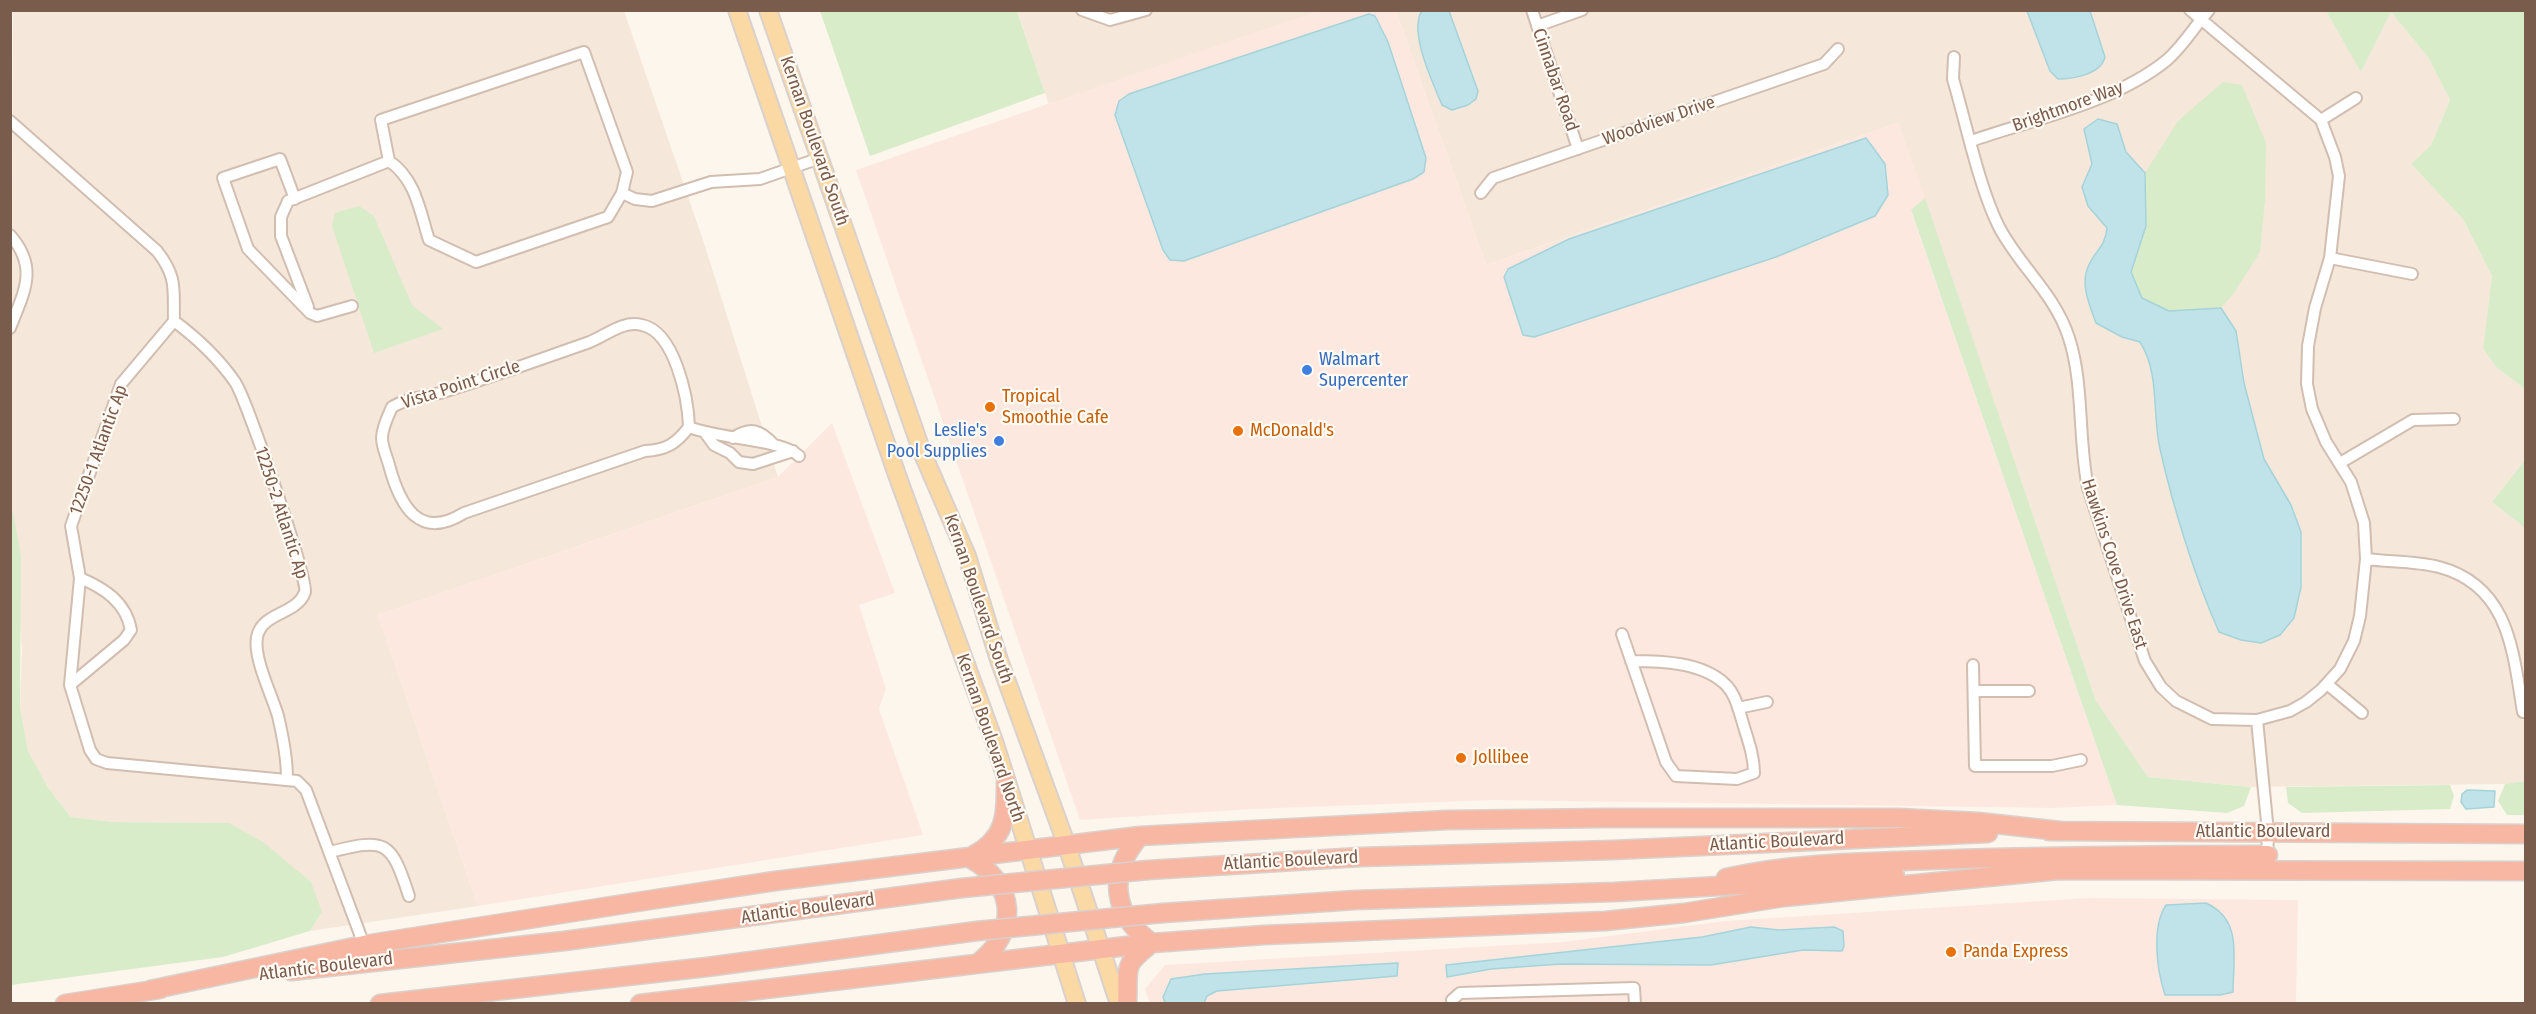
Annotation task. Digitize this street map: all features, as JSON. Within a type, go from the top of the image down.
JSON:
[{"type":"highway","points":[[970,858],[987,848],[998,835],[1004,821],[1006,782]]},
{"type":"highway","points":[[150,990],[364,945],[764,883],[1140,836],[1447,820],[1604,818],[1899,818],[1978,822],[2060,831]]},
{"type":"highway","name":"Atlantic Boulevard","points":[[65,1004],[356,962],[694,925],[963,888],[1148,870],[1348,857],[1613,850],[2060,831],[2526,834]]},
{"type":"highway","points":[[1140,836],[1122,862],[1118,893],[1129,922],[1152,943]]},
{"type":"highway","points":[[1677,889],[1758,870],[1902,861],[2107,855],[2267,862]]},
{"type":"highway","points":[[970,858],[984,866],[996,878],[1004,892],[1007,908],[1006,925],[1000,940],[990,954],[977,964]]},
{"type":"highway","name":"Atlantic Boulevard","points":[[380,1004],[696,969],[977,931],[1163,913],[1355,900],[1677,889],[1909,875],[2267,862],[2526,871]]},
{"type":"highway","points":[[640,1004],[1152,943],[1264,935],[1605,921],[1684,913],[1784,897],[2058,870]]},
{"type":"highway","points":[[1127,1004],[1129,963],[1136,954],[1152,943]]},
{"type":"main road","name":"Kernan Boulevard South","points":[[737,10],[897,475]]},
{"type":"main road","name":"Kernan Boulevard South","points":[[768,10],[922,452],[967,556],[999,660],[1103,949]]},
{"type":"main road","name":"Kernan Boulevard North","points":[[897,475],[1006,782],[1059,954],[1077,1004]]},
{"type":"main road","points":[[1103,949],[1119,1004]]},
{"type":"street","points":[[1082,10],[1110,20],[1146,10]]},
{"type":"street","name":"Cinnabar Road","points":[[1532,10],[1578,149]]},
{"type":"street","points":[[1537,26],[1582,10]]},
{"type":"street","points":[[2190,10],[2205,15],[2321,120],[2356,98]]},
{"type":"street","name":"Brightmore Way","points":[[1971,141],[2118,91],[2167,59],[2185,43],[2205,15]]},
{"type":"street","name":"Woodview Drive","points":[[1481,193],[1493,178],[1824,64],[1838,49]]},
{"type":"street","points":[[584,51],[627,172],[622,193],[608,217],[476,261],[429,240],[411,183],[402,170],[389,161],[381,120],[584,51]]},
{"type":"street","name":"Hawkins Cove Drive East","points":[[1953,57],[1953,79],[1999,228],[2015,253],[2048,294],[2070,340],[2083,464],[2088,488],[2150,670],[2168,694],[2193,712],[2222,721],[2257,720],[2290,711],[2306,702],[2327,684],[2346,658],[2356,635],[2366,559],[2366,537],[2361,509],[2317,420],[2307,384],[2308,346],[2315,308],[2330,258],[2339,176],[2336,157],[2321,120]]},
{"type":"street","points":[[10,121],[157,251],[170,267],[175,285],[174,321]]},
{"type":"street","points":[[622,193],[635,199],[652,201],[711,182],[760,179],[820,158]]},
{"type":"street","points":[[295,199],[280,159],[223,178],[248,249],[310,313],[317,316],[351,306]]},
{"type":"street","points":[[310,313],[281,236],[281,217],[288,201],[389,161]]},
{"type":"street","points":[[10,235],[26,258],[27,273],[26,287],[10,328]]},
{"type":"street","points":[[2330,258],[2412,274]]},
{"type":"street","name":"12250-1 Atlantic Ap","points":[[174,321],[121,384],[71,526],[80,578],[70,685],[90,750],[96,759],[106,763],[287,779]]},
{"type":"street","name":"12250-2 Atlantic Ap","points":[[174,321],[195,337],[236,384],[287,521],[306,582],[305,594],[293,606],[264,623],[257,637],[258,653],[278,716],[287,757],[287,779]]},
{"type":"street","name":"Vista Point Circle","points":[[628,324],[642,325],[654,331],[668,344],[688,407],[689,426],[681,437],[664,450],[633,454],[464,513],[447,523],[430,523],[409,512],[398,494],[382,439],[387,418],[393,407],[402,401],[438,393],[600,339],[628,324]]},
{"type":"street","points":[[2340,463],[2413,420],[2454,419]]},
{"type":"street","points":[[689,426],[706,434],[774,445],[796,454],[753,464],[739,462],[730,453],[714,445],[706,434]]},
{"type":"street","points":[[2366,559],[2438,567],[2466,579],[2483,592],[2496,607],[2509,634],[2523,712]]},
{"type":"street","points":[[70,685],[124,640],[131,630],[126,615],[106,589],[80,578]]},
{"type":"street","points":[[1622,634],[1631,661],[1666,762],[1676,776],[1737,779],[1754,773],[1754,760],[1738,708],[1726,685],[1709,674],[1668,661],[1631,661]]},
{"type":"street","points":[[1973,665],[1975,766],[2052,766],[2080,759]]},
{"type":"street","points":[[2327,684],[2362,713]]},
{"type":"street","points":[[1974,691],[2029,691]]},
{"type":"street","points":[[1738,708],[1767,702]]},
{"type":"street","points":[[2257,720],[2268,832],[2267,862]]},
{"type":"street","points":[[287,779],[297,781],[306,790],[364,945]]},
{"type":"street","points":[[330,852],[364,843],[381,845],[393,853],[409,896]]},
{"type":"street","points":[[1453,1004],[1452,1000],[1460,993],[1634,988],[1635,1004]]},
{"type":"street","points":[[1533,992],[1534,1004]]},
{"type":"shaded area","points":[[1017,10],[1321,11],[1049,105]]},
{"type":"shaded area","points":[[1321,10],[1396,11],[1486,265],[1898,123],[1925,198],[1911,211],[2117,805],[2052,808],[1494,800],[1253,809],[1080,820],[856,170]]},
{"type":"shaded area","points":[[13,11],[624,11],[703,240],[778,477],[378,615],[478,906],[310,931],[322,912],[229,823],[113,822],[71,817],[49,789],[28,751],[20,707],[22,650],[11,511]]},
{"type":"shaded area","points":[[1396,11],[2326,11],[2361,71],[2391,12],[2428,57],[2450,100],[2431,145],[2411,164],[2463,219],[2492,276],[2483,348],[2496,367],[2525,389],[2525,460],[2492,502],[2525,528],[2525,781],[2505,784],[2251,787],[2148,777],[2096,701],[1898,123],[1486,265]]},
{"type":"shaded area","points":[[832,423],[895,593],[859,605],[886,689],[879,709],[923,835],[478,906],[378,615],[778,477]]},
{"type":"shaded area","points":[[2088,898],[2298,900],[2296,1003],[1150,1004],[1145,989],[1165,965],[1563,942],[1726,921]]},
{"type":"green space","points":[[820,11],[1017,11],[1045,93],[870,156]]},
{"type":"green space","points":[[2326,11],[2525,11],[2525,389],[2496,367],[2483,348],[2492,276],[2463,219],[2411,164],[2431,145],[2450,100],[2428,57],[2391,12],[2361,72]]},
{"type":"green space","points":[[2223,82],[2242,85],[2266,143],[2265,200],[2260,252],[2234,293],[2221,308],[2169,311],[2142,298],[2131,272],[2146,226],[2145,173],[2178,121]]},
{"type":"green space","points":[[1925,198],[2096,701],[2148,777],[2251,787],[2244,806],[2227,813],[2117,805],[1911,210]]},
{"type":"green space","points":[[359,206],[374,216],[412,305],[443,329],[374,353],[332,226],[335,213]]},
{"type":"green space","points":[[2525,460],[2525,528],[2492,502]]},
{"type":"green space","points":[[11,511],[21,556],[20,707],[28,751],[49,789],[71,817],[113,822],[229,823],[263,842],[311,882],[322,912],[310,931],[223,957],[11,985]]},
{"type":"green space","points":[[2525,781],[2525,815],[2507,815],[2498,801],[2505,784]]},
{"type":"green space","points":[[2450,785],[2454,796],[2450,809],[2302,813],[2288,803],[2286,787]]},
{"type":"water","points":[[1422,11],[1449,11],[1478,91],[1476,99],[1468,105],[1452,110],[1442,105],[1420,44],[1418,20]]},
{"type":"water","points":[[2027,11],[2090,11],[2105,57],[2102,63],[2098,68],[2086,74],[2058,79],[2050,71]]},
{"type":"water","points":[[1369,14],[1375,16],[1388,42],[1426,158],[1424,172],[1413,179],[1184,261],[1170,260],[1163,250],[1115,115],[1119,101],[1129,94]]},
{"type":"water","points":[[2098,119],[2117,124],[2126,152],[2145,173],[2146,226],[2131,272],[2142,298],[2169,311],[2221,308],[2236,331],[2244,383],[2264,459],[2291,505],[2301,532],[2301,587],[2294,618],[2280,635],[2261,643],[2241,640],[2219,632],[2193,566],[2171,494],[2160,449],[2153,380],[2146,354],[2140,342],[2122,337],[2096,323],[2089,303],[2085,288],[2086,274],[2091,261],[2102,245],[2107,228],[2088,206],[2082,187],[2092,164],[2084,129]]},
{"type":"water","points":[[1866,138],[1885,164],[1888,195],[1875,216],[1776,257],[1534,337],[1523,335],[1504,277],[1508,269],[1569,239]]},
{"type":"water","points":[[2467,790],[2495,791],[2494,807],[2466,809],[2461,802],[2462,794]]},
{"type":"water","points":[[2206,903],[2218,910],[2231,929],[2234,953],[2233,992],[2220,995],[2165,995],[2157,949],[2161,914],[2166,905]]},
{"type":"water","points":[[1751,927],[1779,930],[1834,927],[1843,931],[1844,946],[1842,951],[1803,950],[1711,965],[1561,964],[1491,969],[1447,977],[1446,965],[1702,937]]},
{"type":"water","points":[[1398,963],[1397,976],[1217,991],[1207,996],[1204,1003],[1165,1003],[1163,997],[1171,979],[1205,974]]},
{"type":"place","name":"Walmart Supercenter","points":[[1307,370]]},
{"type":"place","name":"Tropical Smoothie Cafe","points":[[990,407]]},
{"type":"place","name":"McDonald's","points":[[1238,431]]},
{"type":"place","name":"Leslie's Pool Supplies","points":[[999,441]]},
{"type":"place","name":"Jollibee","points":[[1461,758]]},
{"type":"place","name":"Panda Express","points":[[1951,952]]}]
